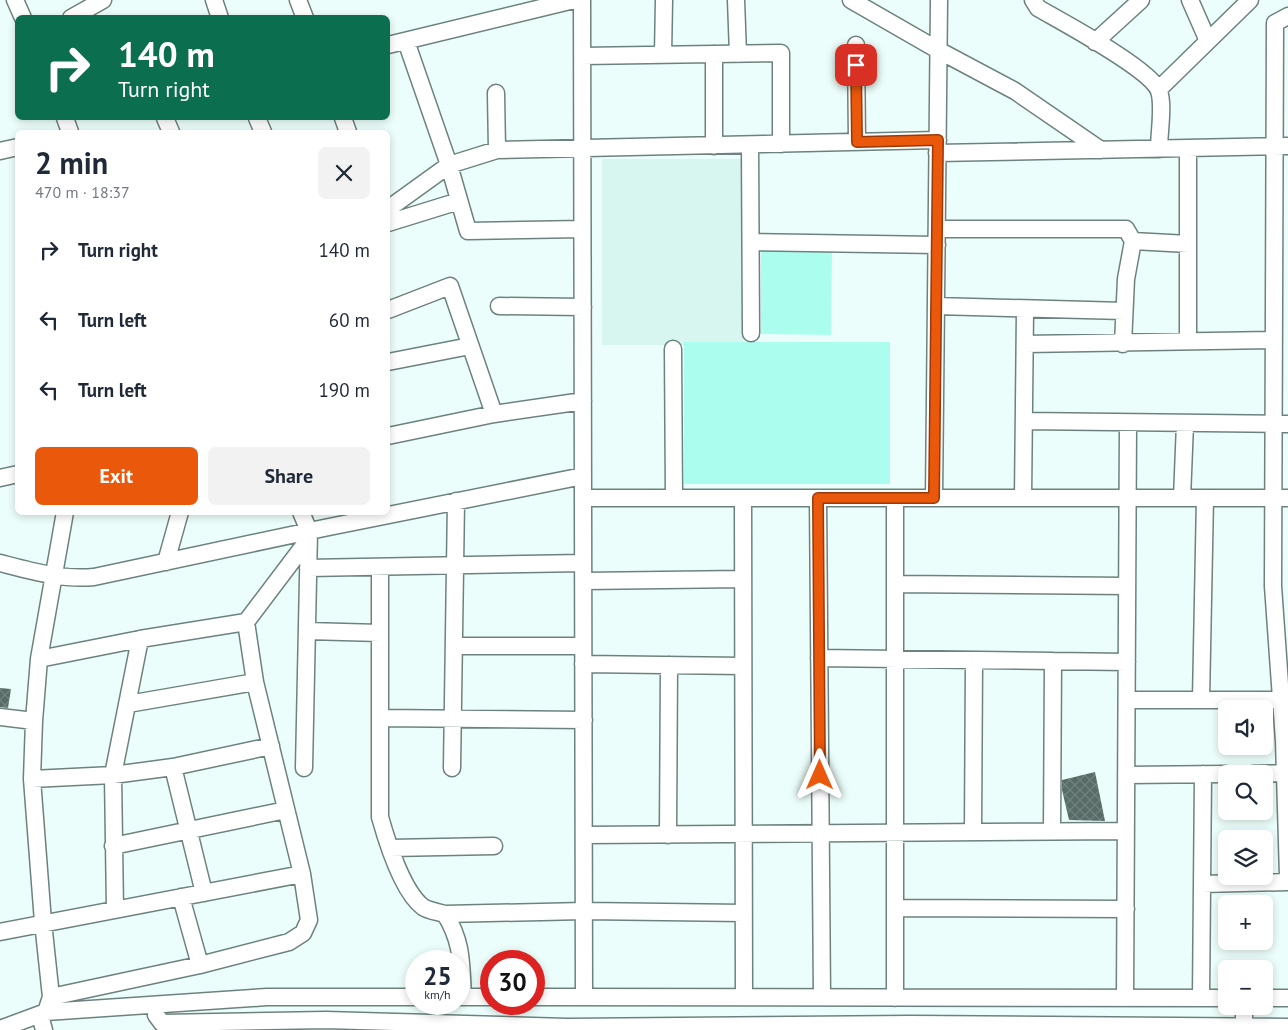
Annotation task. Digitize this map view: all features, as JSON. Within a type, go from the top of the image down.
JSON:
[{"type":"street","points":[[15,0],[22,15]]},
{"type":"street","points":[[80,15],[103,0]]},
{"type":"street","points":[[214,0],[219,15]]},
{"type":"street","points":[[298,0],[304,15]]},
{"type":"street","points":[[390,45],[532,5],[574,0]]},
{"type":"street","points":[[582,0],[584,997]]},
{"type":"street","points":[[662,55],[664,0]]},
{"type":"street","points":[[736,0],[738,54]]},
{"type":"street","points":[[934,498],[939,0]]},
{"type":"street","points":[[1033,0],[1038,8],[1136,68],[1158,89],[1161,97],[1159,149]]},
{"type":"street","points":[[1096,42],[1142,0]]},
{"type":"street","points":[[1190,0],[1208,41]]},
{"type":"street","points":[[1158,89],[1250,0]]},
{"type":"street","points":[[854,1],[938,50],[1016,91],[1101,150]]},
{"type":"street","points":[[1288,16],[1275,24],[1282,146],[1279,347],[1283,662],[1281,700],[1286,741],[1284,773],[1288,876]]},
{"type":"street","points":[[406,41],[449,165],[468,231],[582,229]]},
{"type":"street","points":[[856,45],[857,142]]},
{"type":"street","points":[[582,56],[781,53],[781,144]]},
{"type":"street","points":[[714,54],[714,146]]},
{"type":"street","points":[[496,93],[497,150]]},
{"type":"street","points":[[390,208],[449,165],[497,150],[857,142],[938,147],[1101,150],[1282,146]]},
{"type":"street","points":[[750,145],[752,334]]},
{"type":"street","points":[[0,151],[15,148]]},
{"type":"street","points":[[1188,148],[1188,341]]},
{"type":"street","points":[[390,222],[459,201]]},
{"type":"street","points":[[751,242],[1126,229],[1133,241],[1129,258],[1123,344]]},
{"type":"street","points":[[1133,241],[1188,244]]},
{"type":"street","points":[[390,309],[450,286],[494,414]]},
{"type":"street","points":[[499,306],[582,307]]},
{"type":"street","points":[[936,306],[1025,310],[1124,311]]},
{"type":"street","points":[[1024,498],[1025,310]]},
{"type":"street","points":[[1025,344],[1123,344],[1188,341],[1279,347]]},
{"type":"street","points":[[390,362],[470,346]]},
{"type":"street","points":[[673,349],[674,498]]},
{"type":"street","points":[[390,436],[494,414],[583,401]]},
{"type":"street","points":[[1024,421],[1281,424]]},
{"type":"street","points":[[1125,998],[1128,423]]},
{"type":"street","points":[[1182,498],[1185,424]]},
{"type":"street","points":[[0,478],[15,475]]},
{"type":"street","points":[[0,563],[52,576],[94,577],[309,536],[456,501],[583,476]]},
{"type":"street","points":[[583,498],[1280,498]]},
{"type":"street","points":[[743,498],[744,997]]},
{"type":"street","points":[[818,498],[822,998]]},
{"type":"street","points":[[895,498],[895,998]]},
{"type":"street","points":[[1201,700],[1204,498]]},
{"type":"street","points":[[452,768],[456,501]]},
{"type":"street","points":[[45,1014],[43,922],[32,779],[34,721],[39,659],[52,576],[64,515]]},
{"type":"street","points":[[166,562],[179,515]]},
{"type":"street","points":[[302,515],[309,536],[304,768]]},
{"type":"street","points":[[0,1029],[200,965],[289,942],[303,933],[309,920],[302,874],[255,682],[246,622],[309,536]]},
{"type":"street","points":[[308,568],[583,563]]},
{"type":"street","points":[[380,567],[380,817],[390,848],[413,897],[425,908],[446,914],[584,911],[744,913]]},
{"type":"street","points":[[583,581],[743,579]]},
{"type":"street","points":[[895,584],[1127,586]]},
{"type":"street","points":[[39,659],[140,638],[246,622]]},
{"type":"street","points":[[307,631],[380,633]]},
{"type":"street","points":[[115,910],[113,775],[140,638]]},
{"type":"street","points":[[455,646],[584,646]]},
{"type":"street","points":[[819,658],[1127,662]]},
{"type":"street","points":[[973,832],[974,660]]},
{"type":"street","points":[[1052,661],[1052,832]]},
{"type":"street","points":[[583,664],[743,666]]},
{"type":"street","points":[[668,835],[670,665]]},
{"type":"street","points":[[128,704],[255,682]]},
{"type":"street","points":[[1126,700],[1281,700]]},
{"type":"street","points":[[0,717],[34,721]]},
{"type":"street","points":[[380,718],[584,720]]},
{"type":"street","points":[[32,779],[113,775],[173,767],[270,746]]},
{"type":"street","points":[[173,767],[204,893]]},
{"type":"street","points":[[1273,773],[1284,773]]},
{"type":"street","points":[[1201,998],[1203,774]]},
{"type":"street","points":[[1126,775],[1218,774]]},
{"type":"street","points":[[113,846],[286,810]]},
{"type":"street","points":[[584,835],[1126,831]]},
{"type":"street","points":[[390,848],[494,846]]},
{"type":"street","points":[[0,932],[43,922],[302,874]]},
{"type":"street","points":[[1202,884],[1288,882]]},
{"type":"street","points":[[181,897],[200,965]]},
{"type":"street","points":[[895,908],[1126,909]]},
{"type":"street","points":[[446,914],[456,932],[460,950]]},
{"type":"street","points":[[45,1014],[156,1017],[267,997],[405,997]]},
{"type":"street","points":[[545,997],[1218,998]]},
{"type":"street","points":[[1163,998],[1163,1028]]},
{"type":"street","points":[[1273,998],[1288,998]]},
{"type":"street","points":[[1244,1015],[1244,1029]]},
{"type":"street","points":[[156,1017],[162,1023],[567,1028],[1090,1027],[1244,1029],[1288,1027]]},
{"type":"shaded area","points":[[602,159],[742,159],[743,345],[602,345]]},
{"type":"green space","points":[[761,250],[832,251],[831,335],[761,334]]},
{"type":"green space","points":[[684,342],[890,342],[890,484],[684,484]]},
{"type":"building","points":[[0,688],[11,689],[8,708],[0,707]]},
{"type":"building","points":[[1095,772],[1105,821],[1069,820],[1062,790],[1062,780]]},
{"type":"route","points":[[820,775],[818,498],[934,498],[938,140],[857,142],[856,65]]}]
